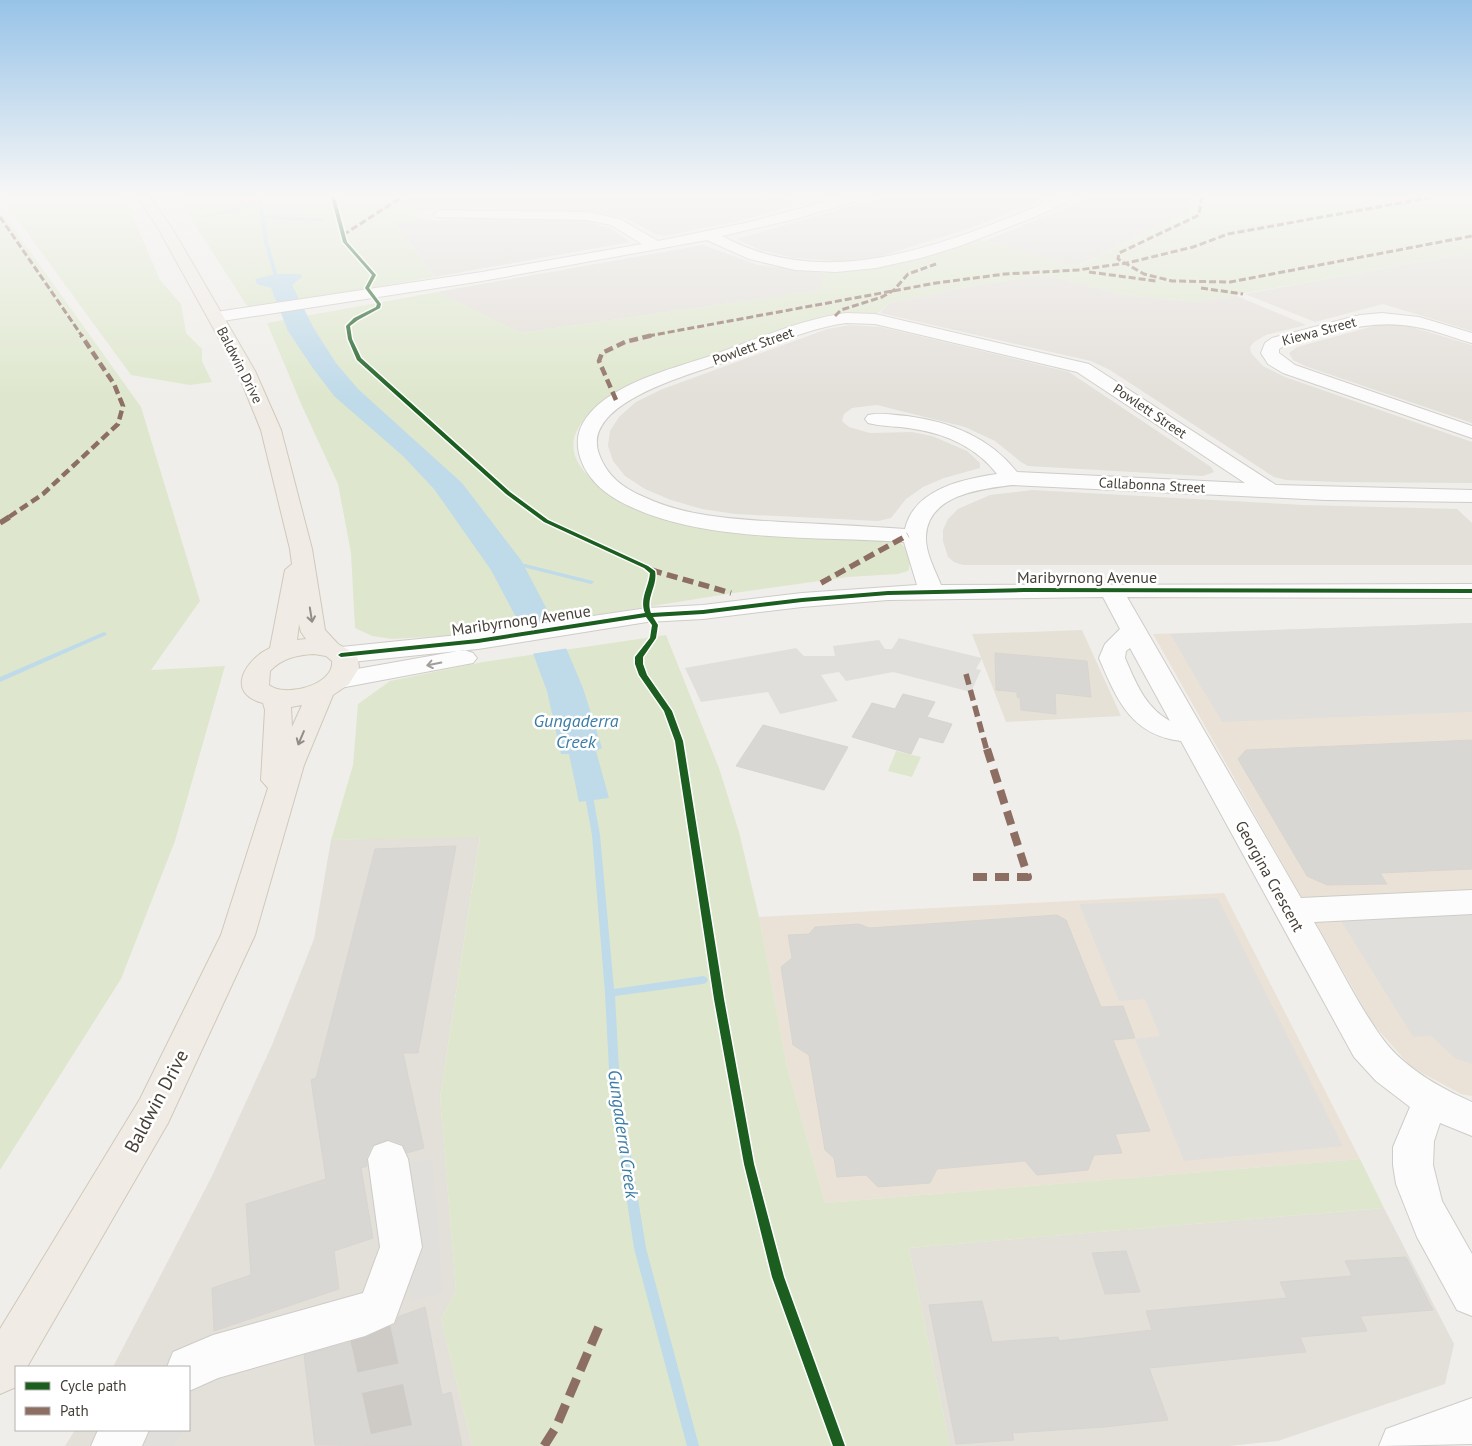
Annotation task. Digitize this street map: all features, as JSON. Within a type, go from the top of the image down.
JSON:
[{"type":"main road","name":"Baldwin Drive","points":[[0,1371],[154,1111],[238,934],[290,765],[332,669],[313,632],[301,549],[271,430],[246,371],[185,264]]},
{"type":"main road","name":"Baldwin Drive","points":[[282,651],[301,549]]},
{"type":"main road","points":[[298,647],[332,669],[304,698],[274,698],[263,694],[253,682],[259,667],[282,651],[298,647]]},
{"type":"main road","name":"Baldwin Drive","points":[[274,698],[279,710],[274,814]]},
{"type":"street","points":[[218,322],[550,264]]},
{"type":"street","points":[[805,264],[826,267],[875,264]]},
{"type":"street","name":"Powlett Street","points":[[915,536],[727,525],[670,514],[625,495],[596,472],[587,455],[586,446],[589,429],[600,414],[616,400],[652,383],[820,322],[846,318],[875,319],[1083,368],[1271,492]]},
{"type":"street","name":"Kiewa Street","points":[[1472,338],[1410,320],[1374,318],[1278,342],[1271,347],[1270,353],[1274,360],[1289,369],[1472,432]]},
{"type":"street","points":[[875,419],[919,423],[959,435],[990,452],[1011,478]]},
{"type":"street","name":"Callabonna Street","points":[[915,536],[916,527],[923,512],[938,499],[969,485],[1011,478],[1271,492],[1472,496]]},
{"type":"street","points":[[915,536],[931,592]]},
{"type":"street","name":"Georgina Crescent","points":[[1110,591],[1366,1046],[1395,1076],[1432,1101],[1472,1119]]},
{"type":"street","name":"Maribyrnong Avenue","points":[[332,669],[480,648],[601,628],[655,625],[704,612],[802,600],[931,592],[1472,591]]},
{"type":"street","points":[[1289,911],[1472,902]]},
{"type":"street","points":[[1432,1101],[1413,1144],[1413,1174],[1425,1208],[1472,1295]]},
{"type":"street","points":[[190,1368],[213,1357],[367,1321],[379,1308],[401,1247],[388,1160]]},
{"type":"street","points":[[1404,1446],[1472,1421]]},
{"type":"street","points":[[115,1446],[124,1431]]},
{"type":"shaded area","points":[[426,264],[505,264],[435,277]]},
{"type":"shaded area","points":[[593,264],[757,264],[824,273],[822,290],[521,333],[437,292]]},
{"type":"shaded area","points":[[1405,264],[1472,264],[1472,331],[1383,304],[1315,322],[1245,294]]},
{"type":"shaded area","points":[[1045,275],[1127,295],[1197,302],[1235,295],[1306,325],[1266,335],[1254,342],[1250,347],[1251,353],[1263,366],[1285,377],[1472,442],[1472,483],[1340,482],[1286,480],[1274,477],[1110,370],[1091,361],[880,313],[889,303],[977,285]]},
{"type":"shaded area","points":[[850,325],[881,327],[1069,372],[1211,467],[1214,472],[1203,476],[1028,466],[995,441],[965,427],[877,405],[852,408],[844,414],[842,421],[849,427],[870,433],[912,432],[932,436],[967,451],[980,463],[980,468],[944,478],[923,487],[906,499],[891,518],[878,521],[736,514],[702,509],[671,500],[645,489],[625,476],[613,461],[608,446],[610,431],[619,417],[636,402],[660,390],[827,329]]},
{"type":"shaded area","points":[[1377,325],[1415,328],[1472,345],[1472,423],[1305,366],[1293,360],[1289,353],[1297,347]]},
{"type":"shaded area","points":[[1032,490],[1304,505],[1457,509],[1472,523],[1472,565],[963,565],[954,562],[948,557],[943,541],[943,530],[948,519],[958,509],[990,495]]},
{"type":"shaded area","points":[[1472,623],[1472,1096],[1461,1094],[1411,1067],[1373,1024],[1153,634]]},
{"type":"shaded area","points":[[1472,623],[1472,712],[1222,722],[1170,634]]},
{"type":"shaded area","points":[[1082,630],[1121,716],[1006,722],[972,634]]},
{"type":"shaded area","points":[[899,638],[982,658],[976,669],[981,670],[971,692],[893,672],[846,681],[839,672],[821,675],[838,701],[780,714],[768,692],[701,702],[685,668],[796,648],[804,656],[835,656],[833,646],[879,640],[885,649],[892,649]]},
{"type":"shaded area","points":[[480,836],[440,1097],[456,1290],[441,1319],[472,1446],[65,1446],[74,1431],[190,1431],[190,1366],[114,1366],[212,1176],[272,1045],[314,939],[331,840]]},
{"type":"shaded area","points":[[1224,893],[1360,1159],[825,1203],[787,1067],[759,917]]},
{"type":"shaded area","points":[[1218,898],[1343,1146],[1184,1161],[1135,1039],[1160,1036],[1145,999],[1119,1001],[1079,904]]},
{"type":"shaded area","points":[[1472,914],[1472,1064],[1455,1058],[1431,1036],[1413,1037],[1341,921]]},
{"type":"shaded area","points":[[432,1159],[443,1293],[410,1301],[402,1165]]},
{"type":"shaded area","points":[[1384,1208],[1454,1344],[1445,1384],[1278,1441],[1229,1446],[950,1446],[909,1248]]},
{"type":"shaded area","points":[[141,1431],[182,1432],[173,1446],[132,1446]]},
{"type":"green space","points":[[0,264],[40,264],[141,407],[200,601],[151,670],[225,666],[175,841],[121,979],[0,1170]]},
{"type":"green space","points":[[50,264],[153,264],[160,280],[181,304],[186,333],[202,349],[202,361],[212,382],[190,385],[131,375]]},
{"type":"green space","points":[[220,264],[425,264],[435,277],[262,306],[247,306]]},
{"type":"green space","points":[[890,264],[1078,266],[1081,264],[1403,264],[1197,302],[1127,295],[1045,275],[977,285],[889,303],[877,314],[831,315],[806,321],[619,390],[598,406],[580,424],[573,446],[576,458],[584,471],[602,490],[623,504],[646,514],[696,526],[887,539],[899,542],[905,548],[909,560],[908,571],[898,574],[848,577],[734,593],[477,634],[392,639],[372,636],[355,628],[351,553],[338,484],[267,323],[437,292],[521,333],[821,290],[824,273],[829,269]]},
{"type":"green space","points":[[666,635],[719,768],[739,832],[759,917],[787,1067],[825,1203],[1360,1159],[1384,1208],[909,1248],[950,1446],[472,1446],[441,1319],[456,1290],[440,1097],[480,837],[331,840],[353,765],[358,704],[390,681],[483,662]]},
{"type":"green space","points":[[896,751],[921,757],[912,777],[888,771]]},
{"type":"water","name":"Gungaderra Creek","points":[[276,274],[301,274],[302,277],[292,285],[313,327],[336,363],[358,389],[462,483],[521,560],[561,636],[583,688],[602,748],[596,751],[609,798],[579,802],[569,754],[561,754],[547,691],[528,640],[491,570],[434,489],[403,456],[334,396],[312,367],[288,331],[271,288],[257,284],[255,279]]},
{"type":"pier","points":[[563,635],[569,648],[531,654],[526,641]]},
{"type":"building","points":[[995,653],[1087,661],[1091,697],[1055,693],[1056,714],[1021,710],[1020,698],[1017,697],[1017,692],[996,690]]},
{"type":"building","points":[[903,694],[935,702],[927,717],[952,724],[943,743],[919,737],[911,754],[852,737],[872,703],[895,709]]},
{"type":"building","points":[[763,725],[848,747],[824,790],[736,766]]},
{"type":"building","points":[[1472,740],[1472,869],[1380,873],[1387,884],[1327,885],[1307,876],[1238,759],[1246,750]]},
{"type":"building","points":[[456,846],[418,1053],[403,1053],[424,1148],[407,1153],[403,1144],[389,1139],[372,1145],[366,1158],[367,1166],[361,1168],[373,1238],[334,1251],[339,1289],[214,1331],[212,1288],[251,1275],[246,1204],[326,1179],[311,1080],[316,1078],[375,849]]},
{"type":"building","points":[[1057,915],[1066,920],[1101,1007],[1123,1006],[1135,1038],[1113,1040],[1150,1131],[1115,1134],[1122,1153],[1094,1155],[1088,1170],[1037,1175],[1025,1161],[937,1169],[930,1183],[878,1187],[866,1175],[837,1177],[834,1158],[825,1150],[809,1055],[793,1045],[781,967],[792,958],[788,935],[809,934],[815,927],[859,924],[869,928]]},
{"type":"building","points":[[1126,1251],[1140,1292],[1105,1294],[1092,1253]]},
{"type":"building","points":[[1406,1257],[1433,1310],[1360,1316],[1367,1331],[1300,1337],[1306,1352],[1149,1368],[1168,1420],[1104,1427],[1012,1433],[1014,1440],[956,1444],[929,1305],[982,1301],[992,1342],[1058,1337],[1059,1341],[1152,1330],[1146,1311],[1287,1298],[1280,1282],[1352,1276],[1345,1261]]},
{"type":"building","points":[[425,1307],[442,1395],[451,1392],[462,1446],[315,1445],[304,1355],[366,1338],[395,1325],[398,1317]]},
{"type":"waterway","name":"Gungaderra Creek","points":[[273,264],[278,283]]},
{"type":"waterway","points":[[517,564],[591,582]]},
{"type":"waterway","points":[[0,680],[104,634]]},
{"type":"waterway","name":"Gungaderra Creek","points":[[588,791],[596,835],[610,993]]},
{"type":"waterway","points":[[610,993],[703,980]]},
{"type":"waterway","name":"Gungaderra Creek","points":[[610,993],[615,1088],[640,1248],[693,1446]]},
{"type":"tunnel","points":[[369,1327],[395,1446]]},
{"type":"marked path","points":[[0,523],[43,494],[118,424],[123,406],[114,384],[32,264]]},
{"type":"marked path","points":[[835,316],[841,310],[882,297],[894,290],[908,274],[935,264]]},
{"type":"marked path","points":[[616,400],[599,361],[602,353],[625,342],[670,331],[936,283],[1005,274],[1078,270],[1117,264]]},
{"type":"marked path","points":[[1127,264],[1144,274],[1186,283],[1230,282],[1322,264]]},
{"type":"marked path","points":[[1089,272],[1156,281]]},
{"type":"marked path","points":[[1201,288],[1243,294]]},
{"type":"marked path","points":[[821,583],[908,535]]},
{"type":"marked path","points":[[651,570],[731,593]]},
{"type":"marked path","points":[[966,674],[994,774],[1028,877],[973,877]]},
{"type":"marked path","points":[[544,1446],[556,1427],[600,1324]]},
{"type":"cycle path","points":[[365,264],[374,275],[367,288],[379,304],[378,308],[356,319],[348,326],[350,339],[359,359],[508,493],[546,521],[646,567],[653,572],[653,580],[645,602],[649,615],[655,625],[653,638],[639,657],[639,664],[643,675],[668,711],[679,741],[719,999],[749,1164],[778,1277],[839,1446]]},
{"type":"cycle path","points":[[341,655],[478,641],[647,615],[703,612],[802,600],[888,593],[1024,590],[1472,591]]}]
